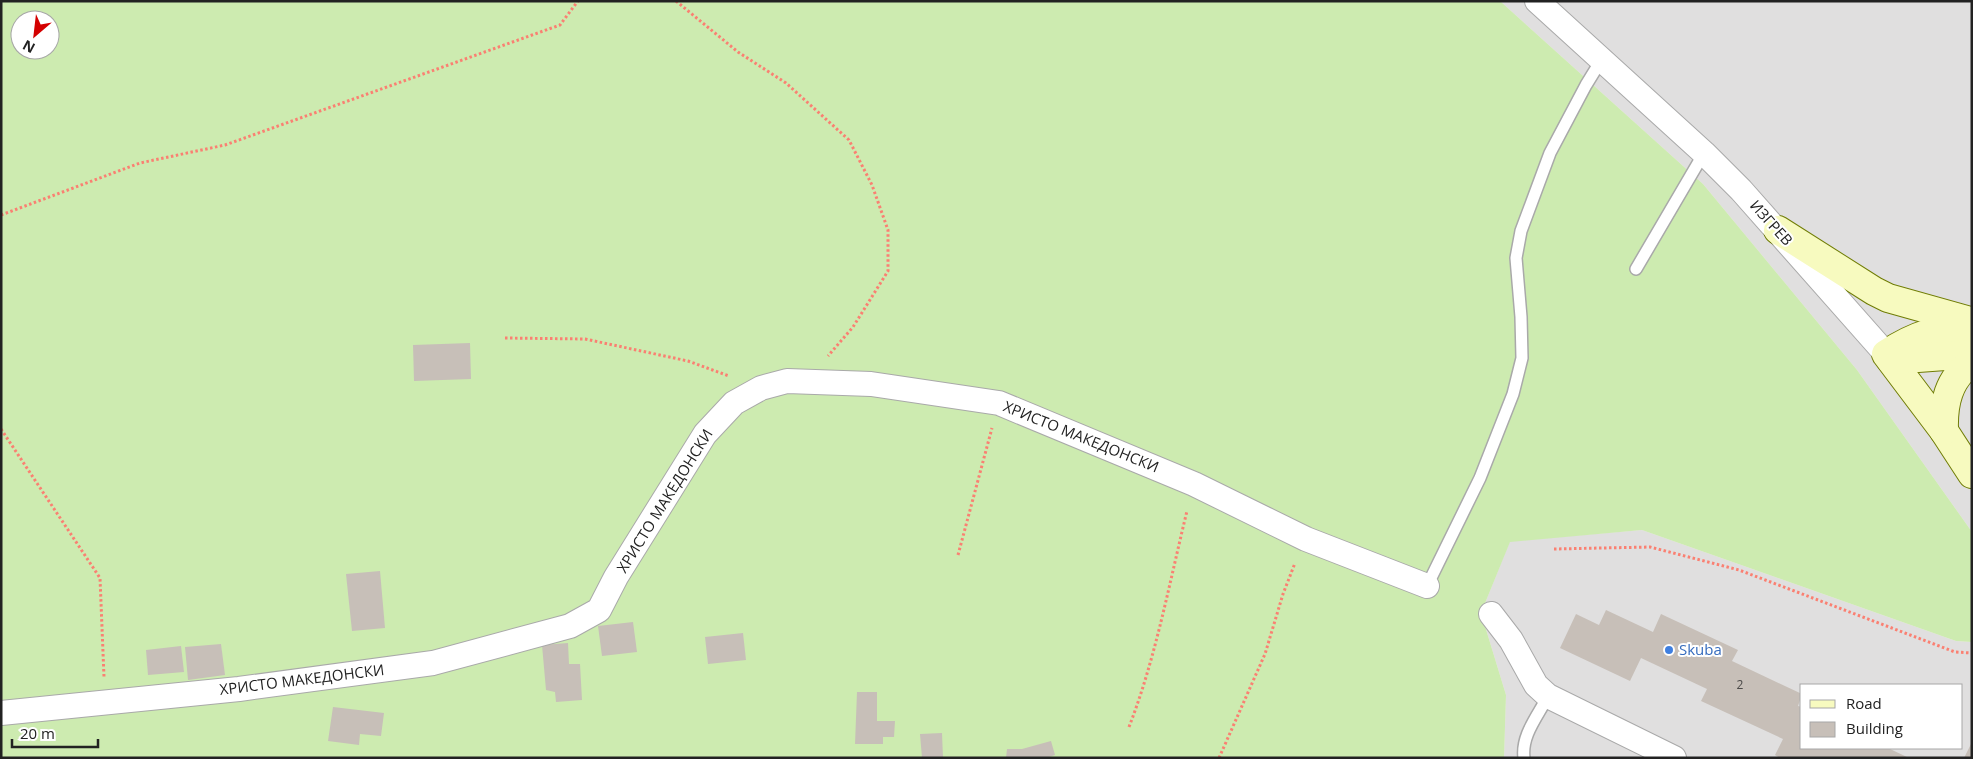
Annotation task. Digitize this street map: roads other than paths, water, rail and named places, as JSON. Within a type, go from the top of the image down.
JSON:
[{"type":"main road","points":[[1778,230],[1888,298],[1972,321]]},
{"type":"main road","points":[[1889,357],[1918,335],[1933,330],[1972,327]]},
{"type":"main road","points":[[1889,357],[1972,354]]},
{"type":"main road","name":"ИЗГРЕВ","points":[[1889,357],[1944,431],[1972,474]]},
{"type":"main road","points":[[1944,431],[1943,410],[1946,394],[1955,380],[1972,362]]},
{"type":"street","name":"ИЗГРЕВ","points":[[1537,1],[1704,153],[1778,230],[1889,357]]},
{"type":"street","name":"ХРИСТО МАКЕДОНСКИ","points":[[1,713],[239,689],[433,663],[570,626],[599,610],[616,577],[705,434],[734,403],[761,388],[787,381],[871,384],[999,403],[1052,423],[1194,484],[1306,539],[1428,586]]},
{"type":"street","points":[[1491,614],[1511,640],[1536,685],[1548,696],[1674,758]]},
{"type":"lane","points":[[1428,586],[1480,478],[1513,394],[1522,358],[1522,317],[1516,258],[1521,232],[1550,153],[1602,59]]},
{"type":"lane","points":[[1636,270],[1704,153]]},
{"type":"lane","points":[[1524,758],[1523,746],[1526,738],[1548,696]]},
{"type":"place","name":"Skuba","points":[[1669,650]]}]
